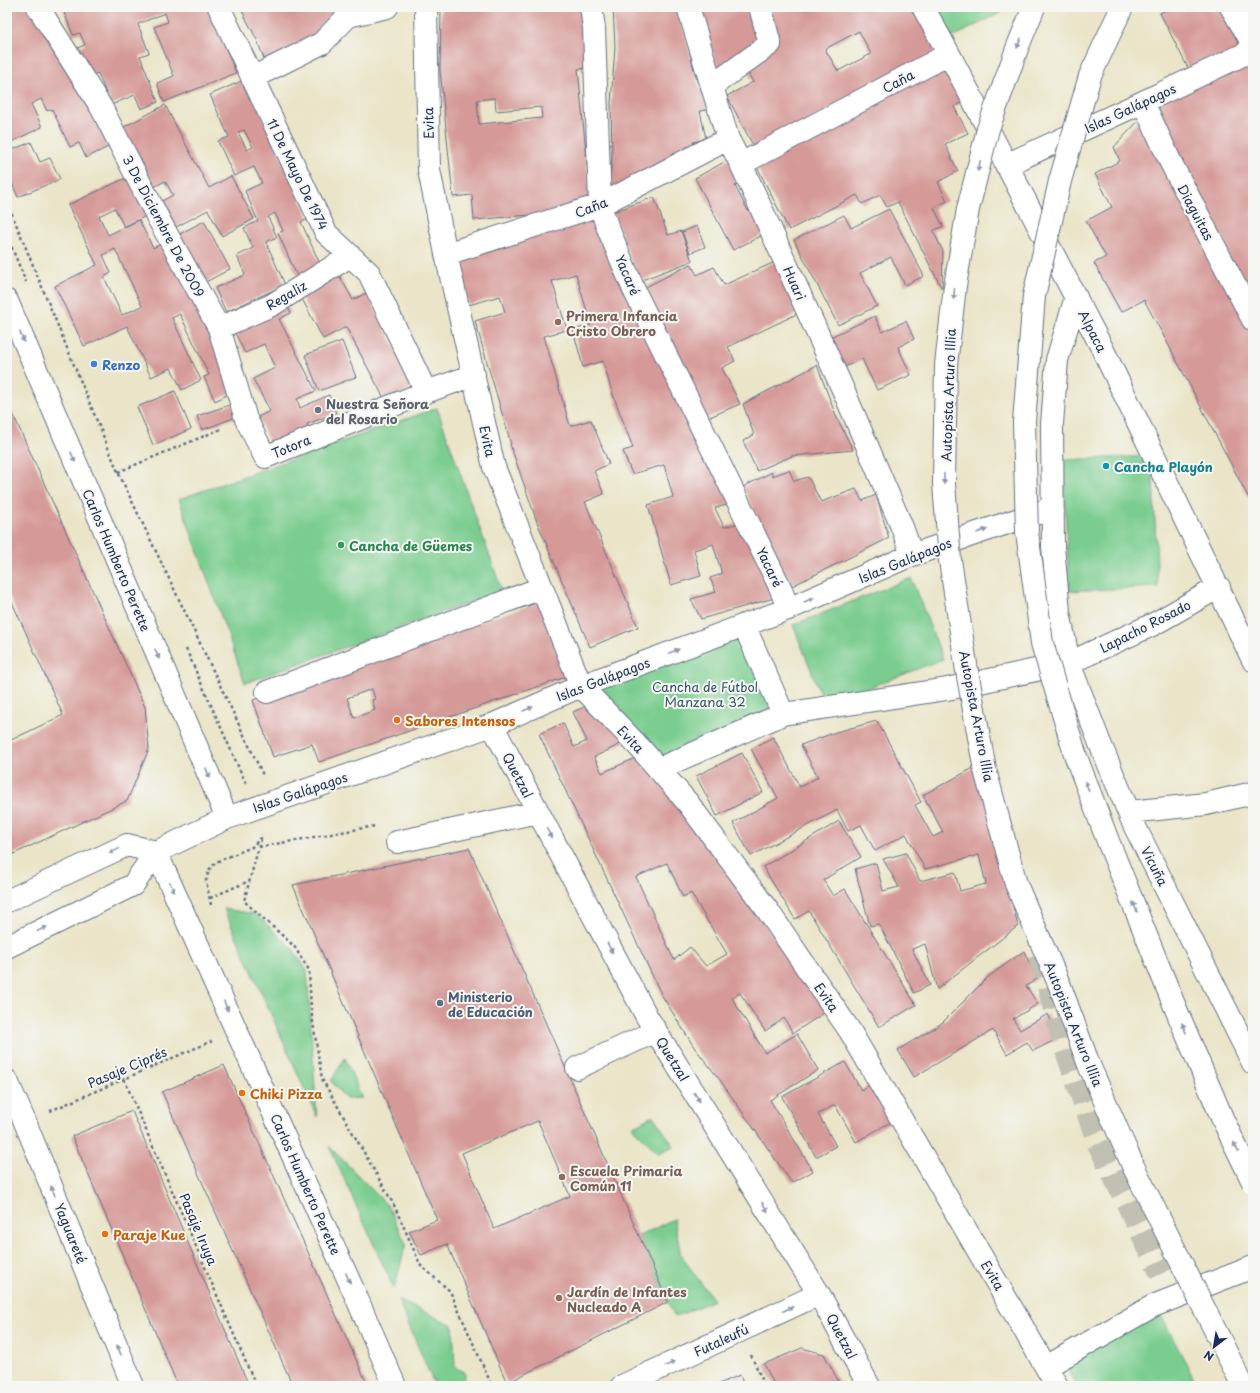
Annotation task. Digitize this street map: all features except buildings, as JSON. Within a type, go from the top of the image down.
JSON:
[{"type":"main road","name":"3 De Diciembre De 2009","points":[[38,7],[101,107],[159,220],[219,328],[246,419],[265,456]]},
{"type":"main road","name":"11 De Mayo De 1974","points":[[219,7],[326,233],[369,274],[426,392]]},
{"type":"main road","points":[[252,78],[322,43],[348,16],[386,7]]},
{"type":"main road","name":"Evita","points":[[426,7],[429,170],[446,254],[494,467],[581,686],[641,749],[688,804],[768,911],[850,1031],[1057,1386]]},
{"type":"main road","name":"Yacaré","points":[[591,7],[594,28],[600,205],[607,226],[634,290],[780,587],[788,609]]},
{"type":"main road","name":"Huari","points":[[688,7],[728,139],[741,164],[845,394],[912,555]]},
{"type":"main road","points":[[712,86],[770,44],[760,7]]},
{"type":"main road","name":"Alpaca","points":[[923,7],[1101,346],[1219,587],[1253,660]]},
{"type":"main road","name":"Autopista Arturo Illia","points":[[1034,7],[1018,46],[988,129],[968,209],[955,286],[946,365],[944,484],[950,560],[967,671],[985,770],[1016,884],[1060,986],[1089,1065],[1134,1168],[1243,1386]]},
{"type":"main road","points":[[1122,7],[1090,76],[1060,181],[1034,296],[1024,422],[1027,532],[1042,643],[1076,757],[1173,1002],[1223,1120],[1253,1182]]},
{"type":"main road","points":[[1231,7],[1253,44]]},
{"type":"main road","name":"Islas Galápagos","points":[[1006,164],[1144,102],[1253,50]]},
{"type":"main road","name":"Caña","points":[[741,164],[949,54]]},
{"type":"main road","name":"Diaguitas","points":[[1144,102],[1171,164],[1253,320]]},
{"type":"main road","name":"Caña","points":[[446,254],[600,205],[728,139]]},
{"type":"main road","name":"Regaliz","points":[[219,328],[272,305],[350,256]]},
{"type":"main road","name":"Vicuña","points":[[1076,297],[1057,360],[1052,424],[1053,547],[1059,612],[1069,663],[1098,741],[1129,812],[1253,1063]]},
{"type":"main road","name":"Carlos Humberto Perette","points":[[7,302],[227,818]]},
{"type":"main road","name":"Totora","points":[[265,456],[426,392],[474,375]]},
{"type":"main road","name":"Islas Galápagos","points":[[7,946],[133,885],[156,852],[227,818],[492,725],[581,686],[788,609],[912,555],[1052,508]]},
{"type":"main road","name":"Lapacho Rosado","points":[[658,769],[783,714],[947,689],[1069,663],[1154,624],[1219,587]]},
{"type":"main road","points":[[268,692],[542,588]]},
{"type":"main road","points":[[744,625],[783,714]]},
{"type":"main road","name":"Quetzal","points":[[492,725],[656,1031],[819,1294],[869,1386]]},
{"type":"main road","points":[[1129,812],[1206,804],[1253,793]]},
{"type":"main road","points":[[396,842],[538,812]]},
{"type":"main road","points":[[7,901],[127,845],[156,852]]},
{"type":"main road","name":"Carlos Humberto Perette","points":[[156,852],[395,1386]]},
{"type":"main road","points":[[577,1068],[656,1031]]},
{"type":"main road","name":"Yaguareté","points":[[7,1082],[25,1122],[133,1386]]},
{"type":"main road","points":[[1046,1367],[1153,1306],[1253,1267]]},
{"type":"main road","name":"Futaleufú","points":[[622,1386],[652,1380],[740,1331],[819,1294]]},
{"type":"path","points":[[7,202],[118,472],[275,801]]},
{"type":"path","points":[[118,472],[246,419]]},
{"type":"path","points":[[261,838],[244,901],[294,946],[309,970],[311,1010],[322,1079],[394,1205],[421,1266],[450,1291],[492,1386]]},
{"type":"path","points":[[182,910],[250,881]]},
{"type":"path","name":"Pasaje Ciprés","points":[[25,1122],[236,1030]]},
{"type":"path","name":"Pasaje Iruya","points":[[124,1079],[256,1386]]},
{"type":"path","points":[[740,1331],[765,1386]]},
{"type":"green space","points":[[933,7],[1000,7],[1002,12],[949,39]]},
{"type":"green space","name":"Cancha de Güemes","points":[[437,408],[502,591],[245,683],[179,499]]},
{"type":"green space","points":[[1152,456],[1158,587],[1069,591],[1063,460]]},
{"type":"green space","points":[[911,578],[943,659],[825,705],[793,625]]},
{"type":"green space","name":"Cancha de Fútbol Manzana 32","points":[[741,634],[776,712],[660,762],[592,686]]},
{"type":"green space","points":[[224,909],[256,914],[292,948],[307,970],[317,1117]]},
{"type":"green space","points":[[345,1058],[362,1098],[346,1099],[331,1081]]},
{"type":"green space","points":[[653,1116],[674,1146],[658,1153],[632,1127]]},
{"type":"green space","points":[[329,1146],[388,1206],[406,1244],[394,1289]]},
{"type":"green space","points":[[674,1219],[681,1256],[714,1300],[675,1317],[639,1236]]},
{"type":"green space","points":[[398,1300],[453,1325],[455,1367],[465,1373],[464,1386],[435,1386]]},
{"type":"green space","points":[[1158,1310],[1198,1386],[1077,1386],[1063,1359]]},
{"type":"tunnel","points":[[1039,955],[1065,1048],[1098,1144],[1161,1274]]},
{"type":"place","name":"Primera Infancia Cristo Obrero","points":[[558,322]]},
{"type":"place","name":"Renzo","points":[[94,364]]},
{"type":"place","name":"Nuestra Señora del Rosario","points":[[318,410]]},
{"type":"place","name":"Cancha Playón","points":[[1106,466]]},
{"type":"place","name":"Cancha de Güemes","points":[[341,545]]},
{"type":"place","name":"Sabores Intensos","points":[[397,720]]},
{"type":"place","name":"Ministerio de Educación","points":[[440,1003]]},
{"type":"place","name":"Chiki Pizza","points":[[242,1093]]},
{"type":"place","name":"Escuela Primaria Común 11","points":[[562,1177]]},
{"type":"place","name":"Paraje Kue","points":[[105,1234]]},
{"type":"place","name":"Jardín de Infantes Nucleado A","points":[[559,1298]]}]
